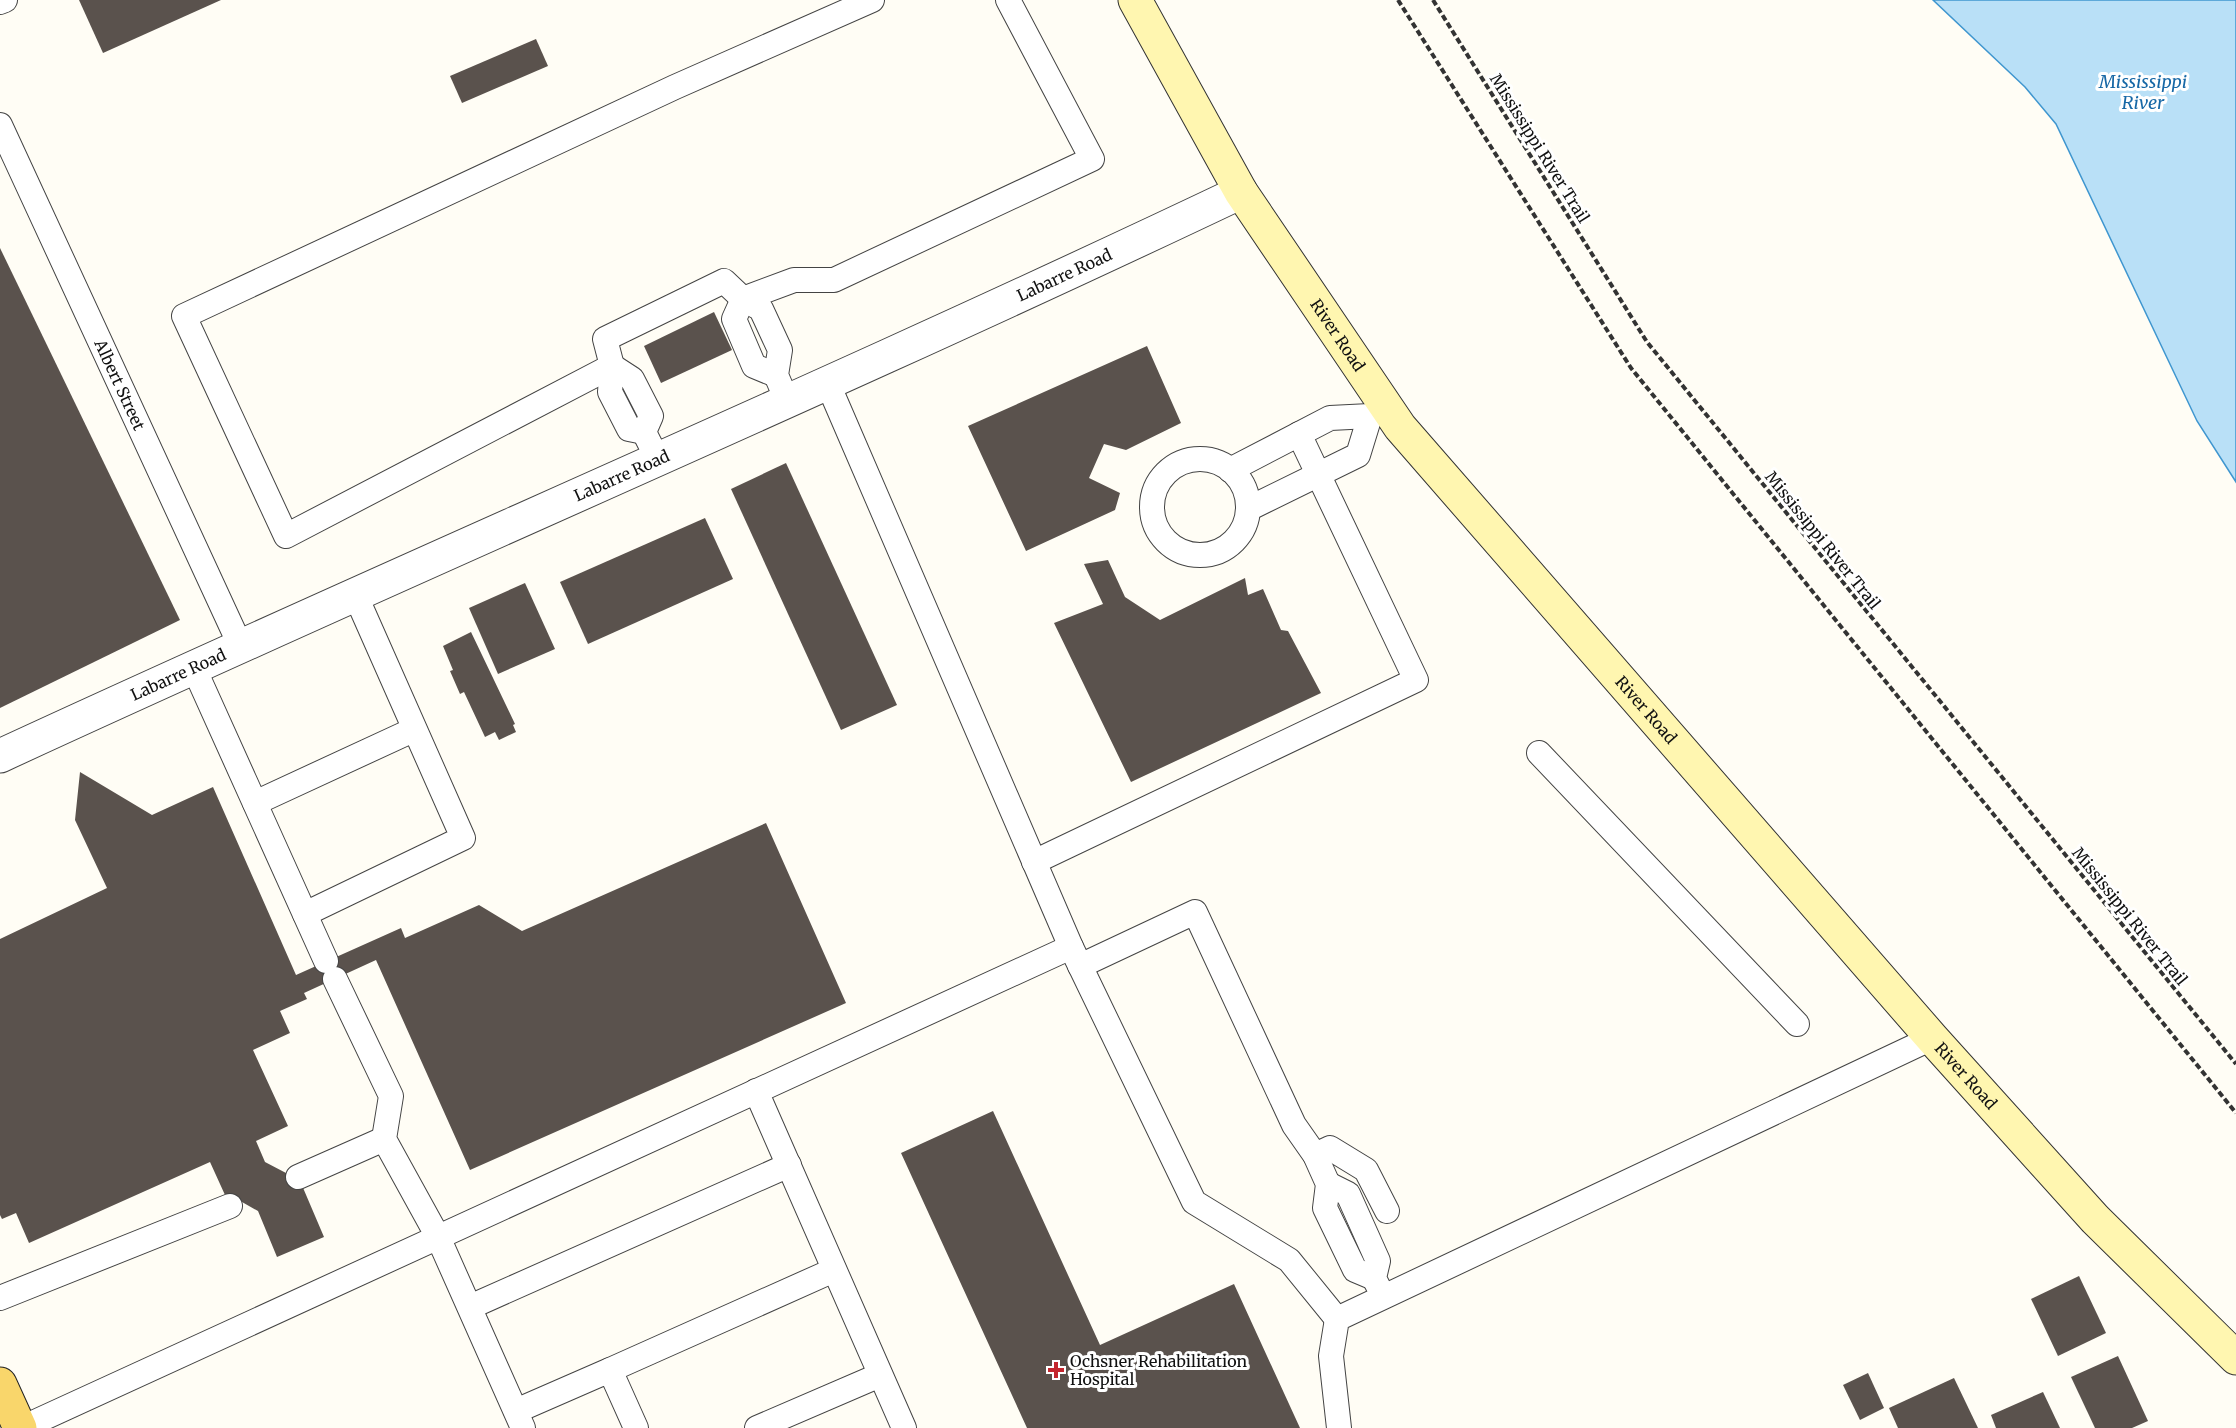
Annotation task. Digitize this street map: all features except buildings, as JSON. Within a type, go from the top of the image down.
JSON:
[{"type":"main road","name":"River Road","points":[[1135,0],[1241,192],[1378,411],[1400,427],[1932,1038],[2095,1219],[2236,1358]]},
{"type":"main road","points":[[0,1384],[21,1428]]},
{"type":"street","name":"Labarre Road","points":[[0,756],[355,594],[651,446],[782,388],[828,384],[1241,192]]},
{"type":"lane","points":[[0,2],[4,0]]},
{"type":"lane","points":[[612,366],[286,536],[183,316],[664,92],[872,0]]},
{"type":"lane","points":[[743,299],[794,280],[834,280],[1092,159],[1008,0]]},
{"type":"lane","name":"Albert Street","points":[[0,125],[240,645]]},
{"type":"lane","points":[[651,446],[651,416],[632,379],[612,366],[605,339],[724,281],[743,299],[761,309],[780,350],[782,388]]},
{"type":"lane","points":[[828,384],[1076,956],[1194,1202],[1289,1260],[1337,1319]]},
{"type":"lane","points":[[1230,470],[1330,418],[1378,411]]},
{"type":"lane","points":[[1248,509],[1358,455],[1378,411]]},
{"type":"lane","points":[[1034,861],[1416,680],[1299,434]]},
{"type":"lane","points":[[1195,458],[1210,459],[1237,475],[1245,488],[1248,509],[1247,520],[1239,536],[1228,547],[1213,554],[1197,556],[1181,551],[1167,542],[1157,529],[1152,514],[1152,498],[1166,471],[1195,458]]},
{"type":"lane","points":[[305,914],[463,838],[413,730],[355,594]]},
{"type":"lane","points":[[193,666],[305,914],[391,1096],[384,1139],[438,1237],[520,1420],[610,1370],[834,1270]]},
{"type":"lane","points":[[255,803],[413,730]]},
{"type":"lane","points":[[1539,753],[1797,1024]]},
{"type":"lane","points":[[21,1428],[756,1091],[1076,956],[1195,912],[1294,1125],[1315,1155],[1328,1184],[1348,1194],[1378,1260],[1379,1287]]},
{"type":"lane","points":[[1339,1428],[1331,1356],[1337,1319],[1379,1287],[1932,1038]]},
{"type":"lane","points":[[756,1091],[904,1428]]},
{"type":"lane","points":[[298,1177],[384,1139]]},
{"type":"lane","points":[[1315,1155],[1330,1148],[1366,1170],[1387,1211]]},
{"type":"lane","points":[[470,1307],[789,1164]]},
{"type":"lane","points":[[0,1298],[230,1206]]},
{"type":"lane","points":[[610,1370],[636,1428]]},
{"type":"lane","points":[[757,1428],[880,1375]]},
{"type":"path","points":[[1398,0],[1631,368],[2236,1113]]},
{"type":"path","name":"Mississippi River Trail","points":[[1433,0],[1647,342],[2236,1064]]},
{"type":"water","name":"Mississippi River","points":[[1933,0],[2236,0],[2236,482],[2197,421],[2056,124],[2025,87]]},
{"type":"place","name":"Ochsner Rehabilitation Hospital","points":[[1056,1370]]}]
